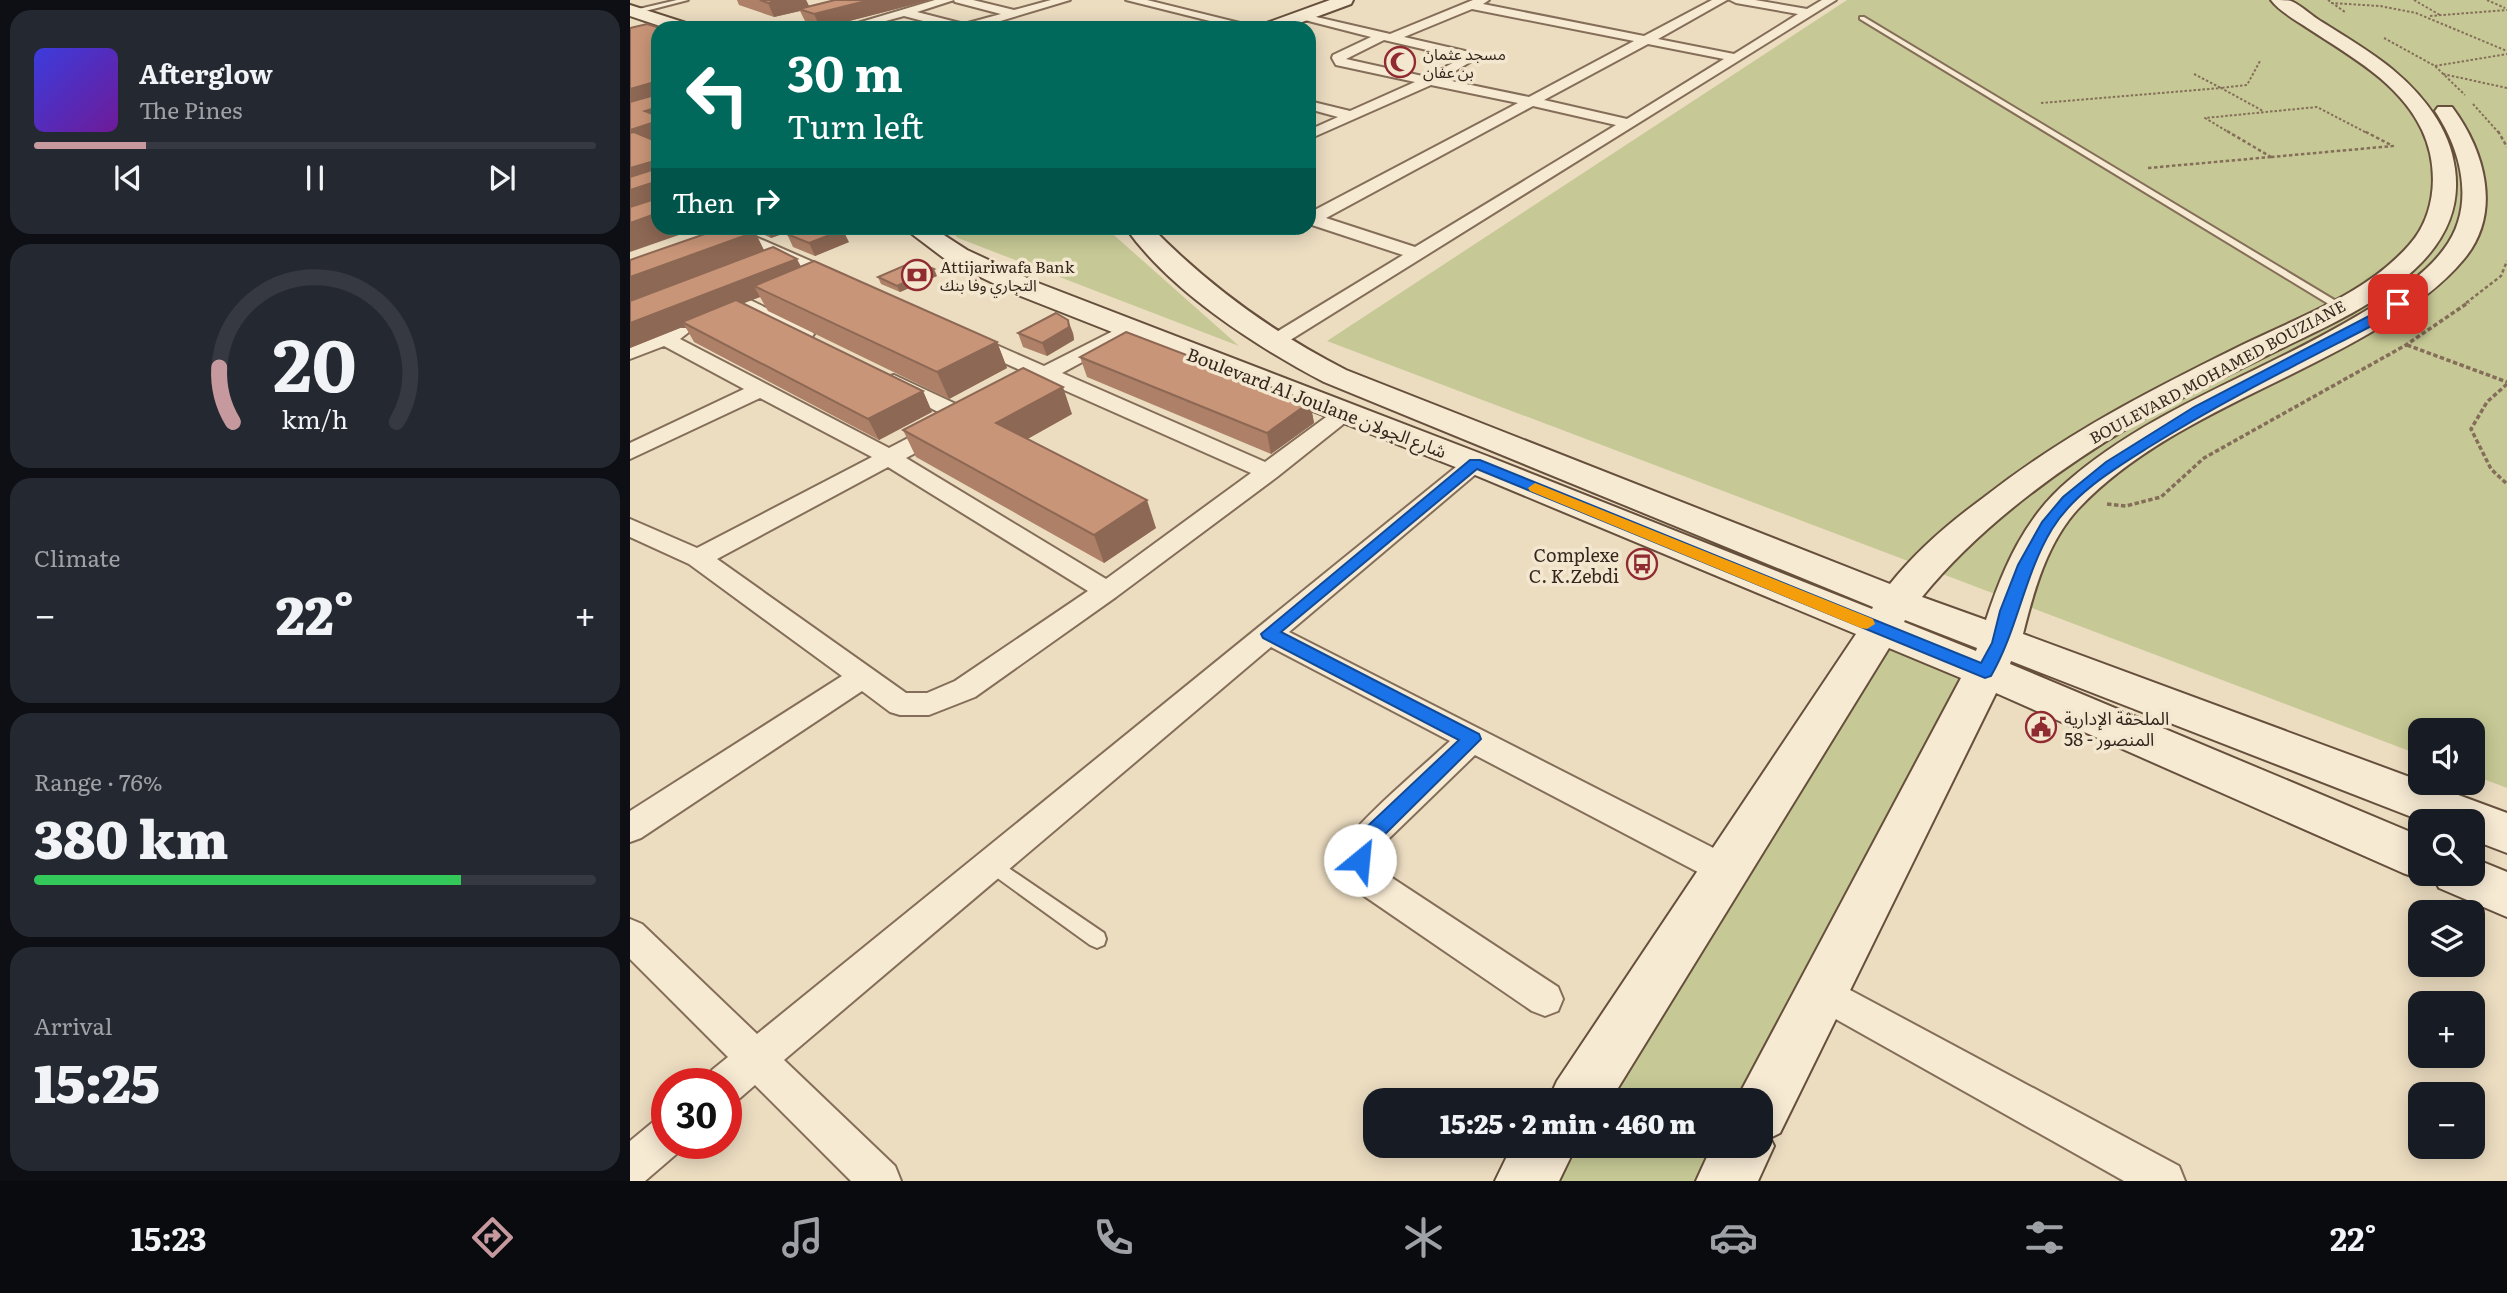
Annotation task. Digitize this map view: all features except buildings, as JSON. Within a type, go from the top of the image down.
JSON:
[{"type":"street","points":[[871,21],[948,0]]},
{"type":"street","points":[[960,0],[1016,14]]},
{"type":"street","points":[[991,21],[1064,0]]},
{"type":"street","points":[[1132,0],[1224,21]]},
{"type":"street","points":[[1288,21],[1345,0]]},
{"type":"street","points":[[1483,0],[1338,58],[1341,62],[1532,100],[1630,124]]},
{"type":"street","points":[[1316,216],[1721,0]]},
{"type":"street","points":[[1737,0],[1820,4]]},
{"type":"street","name":"BOULEVARD MOHAMED BOUZIANE","points":[[1585,1088],[1916,576],[1976,520],[2085,440],[2124,417],[2341,307],[2398,269],[2418,251],[2431,232],[2442,210],[2443,162],[2431,125],[2403,91],[2382,71],[2279,0]]},
{"type":"street","name":"BOULEVARD MOHAMED BOUZIANE","points":[[1773,1088],[1993,657],[2025,565],[2047,525],[2068,500],[2111,465],[2199,410],[2378,318],[2436,273],[2452,255],[2470,227],[2474,185],[2472,164],[2457,127],[2433,98],[2393,64],[2298,0]]},
{"type":"street","points":[[1272,344],[1820,4]]},
{"type":"street","points":[[1470,5],[1736,58]]},
{"type":"street","points":[[902,12],[934,21]]},
{"type":"street","points":[[631,15],[655,21]]},
{"type":"street","points":[[631,15],[651,31]]},
{"type":"street","points":[[1299,17],[1461,54],[1469,59],[1430,80],[1316,132]]},
{"type":"street","points":[[1316,107],[1350,116]]},
{"type":"street","points":[[1316,221],[1418,254]]},
{"type":"street","points":[[730,235],[782,254],[860,289]]},
{"type":"street","name":"Boulevard Al Joulane شارع الجولان","points":[[928,235],[982,268],[1345,414],[1993,657],[2507,833]]},
{"type":"street","name":"Boulevard Al Joulane شارع الجولان","points":[[1146,235],[1205,293],[1272,344],[1363,388],[1889,616]]},
{"type":"street","points":[[757,264],[782,254]]},
{"type":"street","points":[[797,283],[823,272]]},
{"type":"street","points":[[723,314],[772,293]]},
{"type":"street","points":[[746,304],[819,342]]},
{"type":"street","points":[[630,353],[699,324]]},
{"type":"street","points":[[1010,393],[1129,329]]},
{"type":"street","points":[[958,335],[1269,472]]},
{"type":"street","points":[[664,338],[890,458],[1107,591]]},
{"type":"street","points":[[880,373],[965,417]]},
{"type":"street","points":[[630,452],[761,389]]},
{"type":"street","points":[[698,558],[987,405]]},
{"type":"street","points":[[630,527],[698,558],[900,704],[929,704],[965,689],[1107,591],[1345,414]]},
{"type":"street","points":[[742,1071],[1475,463]]},
{"type":"street","points":[[1269,634],[1725,870]]},
{"type":"street","name":"Boulevard Al Joulane شارع الجولان","points":[[1993,657],[2408,852]]},
{"type":"street","points":[[630,828],[864,676]]},
{"type":"street","points":[[1472,739],[1363,843],[1360,860],[1366,879],[1545,999]]},
{"type":"street","points":[[2485,886],[2507,895]]},
{"type":"street","points":[[630,935],[880,1181]]},
{"type":"street","points":[[1822,992],[2164,1181]]},
{"type":"street","points":[[630,1167],[651,1149]]},
{"type":"street","points":[[1525,1181],[1539,1158]]},
{"type":"street","points":[[1726,1181],[1738,1158]]},
{"type":"lane","points":[[631,15],[685,0]]},
{"type":"lane","points":[[1862,18],[2341,307]]},
{"type":"lane","points":[[991,864],[1097,939]]},
{"type":"path","points":[[2414,0],[2440,15]]},
{"type":"path","points":[[2487,0],[2507,9]]},
{"type":"path","points":[[2329,1],[2350,16]]},
{"type":"path","points":[[2329,1],[2378,5],[2429,16],[2480,43],[2507,52]]},
{"type":"path","points":[[2429,16],[2507,9]]},
{"type":"path","points":[[2379,35],[2435,66],[2498,130],[2507,147]]},
{"type":"path","points":[[2435,66],[2507,52]]},
{"type":"path","points":[[2008,106],[2247,85],[2260,61]]},
{"type":"path","points":[[2194,74],[2264,112]]},
{"type":"path","points":[[2443,74],[2507,88]]},
{"type":"path","points":[[2116,171],[2393,146],[2317,107],[2205,118],[2271,157]]},
{"type":"path","points":[[2068,500],[2126,506],[2161,497],[2204,458],[2406,345],[2453,314],[2501,276],[2507,261]]},
{"type":"path","points":[[2406,345],[2507,383],[2487,401],[2471,429],[2491,469],[2507,484]]},
{"type":"green space","points":[[1847,0],[2507,0],[2507,788],[2485,780],[2485,718],[2408,718],[2408,750],[1327,341]]},
{"type":"green space","points":[[955,235],[1114,235],[1239,346]]},
{"type":"green space","points":[[1880,629],[1985,671],[1767,1088],[1585,1088]]},
{"type":"green space","points":[[1539,1158],[1738,1158],[1726,1181],[1525,1181]]},
{"type":"slow traffic","points":[[1535,488],[1867,624]]},
{"type":"place","name":"مسجد عثمان بن عفان","points":[[1400,62]]},
{"type":"place","name":"Attijariwafa Bank التجاري وفا بنك","points":[[917,275]]},
{"type":"place","name":"Complexe C. K.Zebdi","points":[[1642,564]]},
{"type":"place","name":"الملحقة الإدارية 58 - المنصور","points":[[2041,727]]},
{"type":"route","points":[[1360,860],[1363,843],[1472,739],[1269,634],[1475,463],[1985,671],[2000,643],[2008,611],[2025,565],[2047,525],[2068,500],[2111,465],[2148,440],[2199,410],[2378,318],[2398,304]]}]
